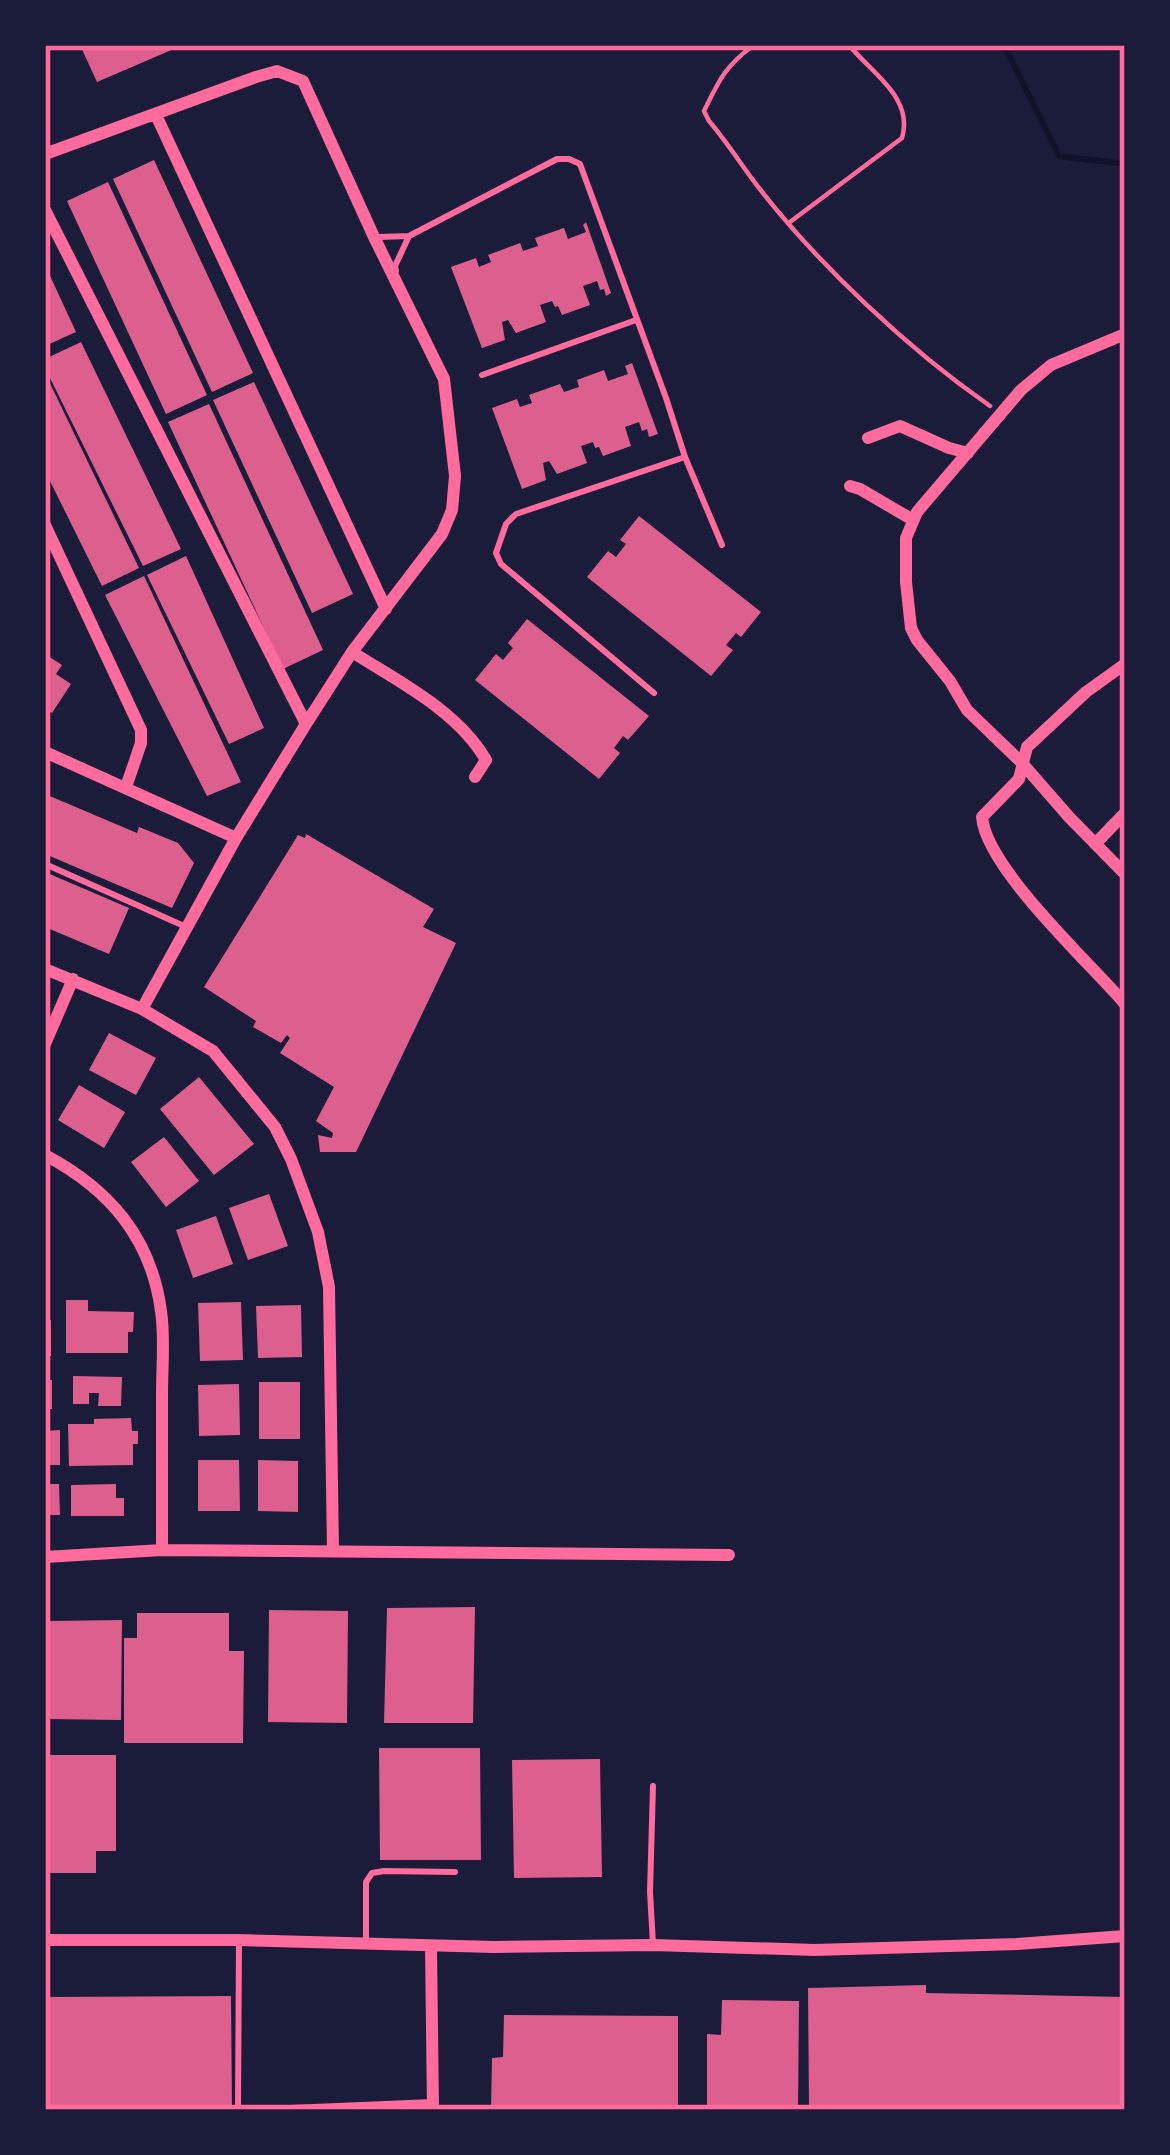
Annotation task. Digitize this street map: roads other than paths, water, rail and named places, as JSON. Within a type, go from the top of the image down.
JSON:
[{"type":"street","points":[[45,154],[277,71],[303,81],[444,380],[455,494],[442,534],[352,652],[305,724],[142,1009]]},
{"type":"street","points":[[156,115],[386,609]]},
{"type":"street","points":[[45,210],[305,724]]},
{"type":"street","points":[[1125,334],[1051,365],[999,412],[917,512],[906,538],[911,628],[968,710],[1125,874]]},
{"type":"street","points":[[868,438],[900,426],[968,453]]},
{"type":"street","points":[[850,486],[914,520]]},
{"type":"street","points":[[45,524],[141,730],[126,787]]},
{"type":"street","points":[[352,652],[437,709],[476,743],[486,760],[475,777]]},
{"type":"street","points":[[1125,664],[1052,721],[1027,747],[1018,779],[982,817],[993,848],[1031,902],[1125,1004]]},
{"type":"street","points":[[45,752],[236,838]]},
{"type":"street","points":[[1095,844],[1125,813]]},
{"type":"street","points":[[45,969],[142,1009],[212,1051],[274,1126],[301,1181],[329,1287],[334,1551]]},
{"type":"street","points":[[45,1044],[73,979]]},
{"type":"street","points":[[45,1155],[104,1194],[132,1228],[153,1272],[161,1313],[162,1550]]},
{"type":"street","points":[[45,1557],[162,1550],[729,1555]]},
{"type":"street","points":[[45,1940],[815,1950],[1125,1936]]},
{"type":"street","points":[[431,1946],[433,2106]]},
{"type":"lane","points":[[374,237],[409,236],[557,159],[580,164],[685,457],[722,545]]},
{"type":"lane","points":[[403,293],[394,266],[409,236]]},
{"type":"lane","points":[[482,375],[636,320]]},
{"type":"lane","points":[[654,693],[501,564],[496,553],[506,524],[516,514],[685,457]]},
{"type":"lane","points":[[45,864],[188,927]]},
{"type":"lane","points":[[653,1786],[653,1945]]},
{"type":"lane","points":[[366,1943],[366,1882],[372,1874],[455,1872]]},
{"type":"lane","points":[[238,1940],[241,2110],[433,2106]]},
{"type":"waterway","points":[[1004,45],[1059,156],[1125,164]]}]
